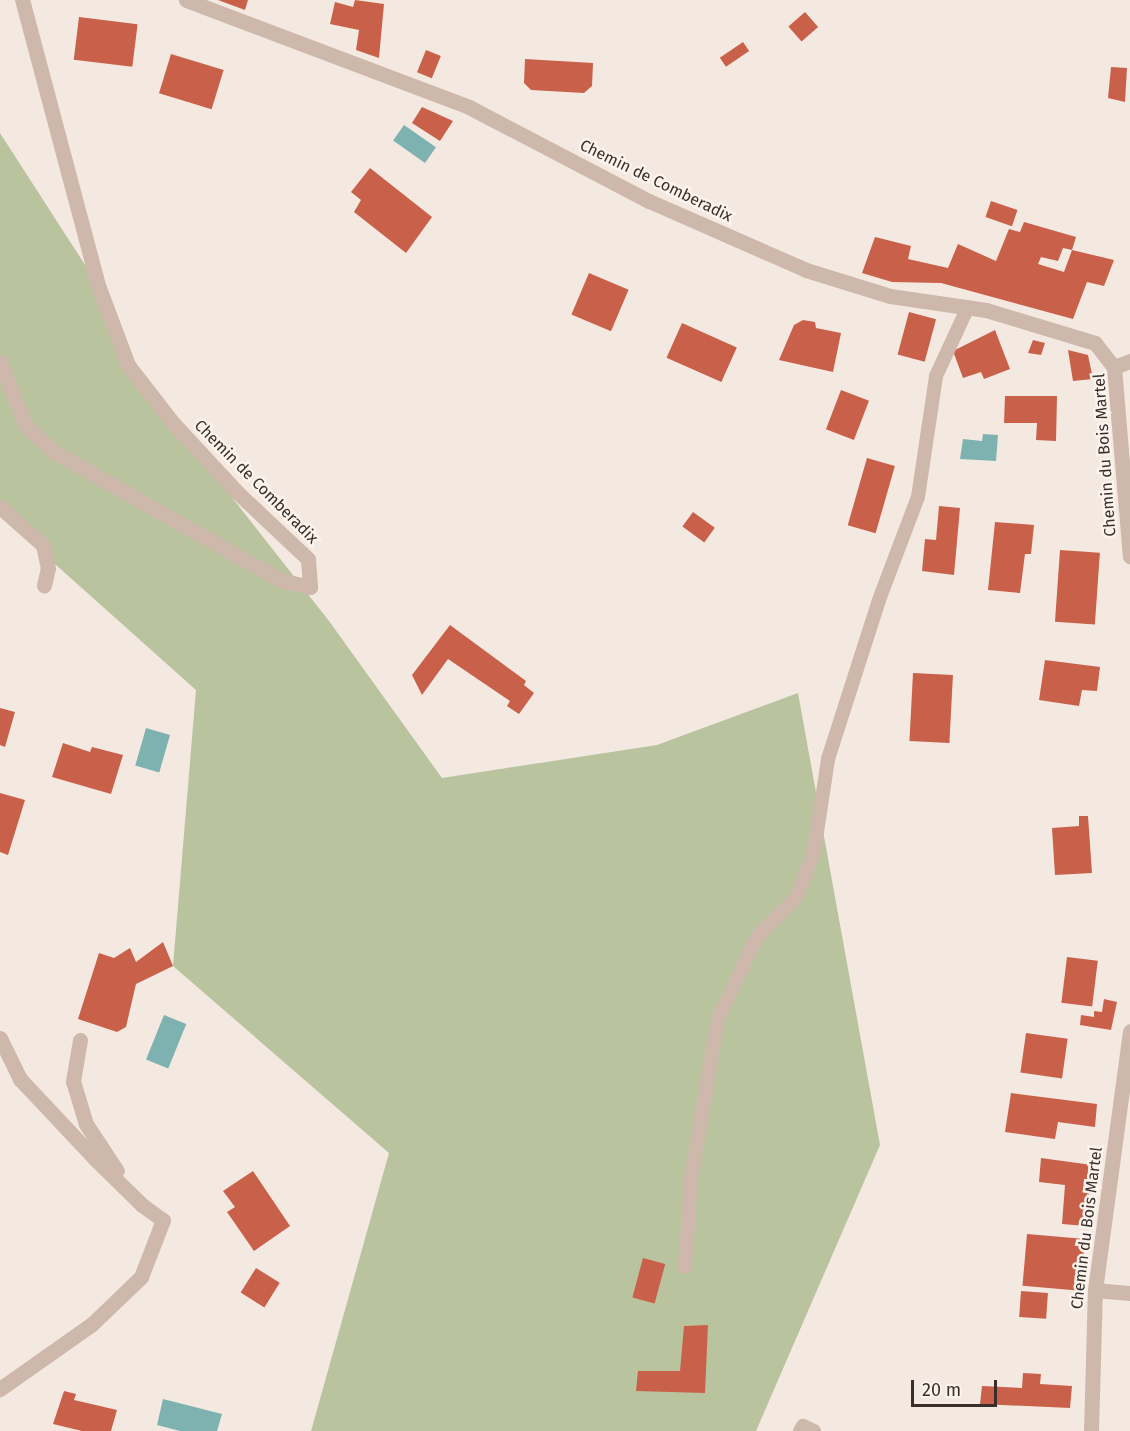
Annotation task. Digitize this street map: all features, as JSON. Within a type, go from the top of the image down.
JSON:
[{"type":"street","name":"Chemin de Comberadix","points":[[0,362],[26,426],[54,452],[280,580],[310,587],[308,558],[197,449],[128,365],[98,285],[22,0]]},
{"type":"street","name":"Chemin de Comberadix","points":[[186,0],[469,107],[649,201],[806,270],[890,296],[968,308],[1095,343],[1114,367]]},
{"type":"street","name":"Chemin du Bois Martel","points":[[1130,361],[1114,367],[1130,556]]},
{"type":"street","points":[[0,507],[43,545],[48,568],[44,586]]},
{"type":"street","name":"Chemin du Bois Martel","points":[[1091,1431],[1095,1290],[1130,1031]]},
{"type":"street","points":[[0,1038],[21,1079],[142,1205],[163,1220],[141,1277],[92,1324],[0,1389]]},
{"type":"street","points":[[80,1040],[73,1081],[86,1124],[142,1205]]},
{"type":"street","points":[[1095,1290],[1130,1293]]},
{"type":"lane","points":[[686,1267],[691,1178],[718,1020],[757,937],[796,898],[814,852],[828,759],[879,600],[918,497],[936,376],[968,308]]},
{"type":"lane","points":[[800,1431],[803,1426],[814,1431]]},
{"type":"green space","points":[[0,133],[98,285],[128,365],[329,621],[442,778],[657,745],[798,693],[880,1145],[756,1431],[311,1431],[389,1153],[173,966],[196,690],[0,515]]},
{"type":"water","points":[[404,125],[436,147],[425,163],[393,141]]},
{"type":"water","points":[[983,434],[998,435],[996,461],[960,459],[963,439],[982,441]]},
{"type":"water","points":[[146,728],[170,735],[159,772],[135,765]]},
{"type":"water","points":[[164,1015],[186,1024],[168,1068],[146,1060]]},
{"type":"water","points":[[163,1399],[222,1414],[217,1431],[180,1431],[157,1425]]},
{"type":"building","points":[[218,0],[248,0],[245,10]]},
{"type":"building","points":[[355,0],[384,4],[379,58],[356,50],[359,30],[330,24],[335,2],[353,7]]},
{"type":"building","points":[[805,12],[818,27],[802,42],[788,26]]},
{"type":"building","points":[[79,17],[138,24],[132,67],[74,60]]},
{"type":"building","points":[[743,42],[749,51],[726,67],[720,58]]},
{"type":"building","points":[[426,50],[441,56],[432,78],[417,72]]},
{"type":"building","points":[[171,54],[224,70],[212,109],[159,93]]},
{"type":"building","points":[[525,59],[593,63],[592,86],[584,93],[531,90],[524,83]]},
{"type":"building","points":[[1111,67],[1127,68],[1125,102],[1108,98]]},
{"type":"building","points":[[422,107],[453,121],[440,141],[412,123]]},
{"type":"building","points":[[370,168],[432,217],[406,253],[354,212],[361,200],[351,192]]},
{"type":"building","points":[[991,201],[1017,210],[1012,226],[985,217]]},
{"type":"building","points":[[1024,222],[1076,237],[1072,250],[1114,260],[1104,286],[1087,282],[1073,319],[941,283],[892,282],[862,273],[875,237],[911,246],[908,259],[948,268],[958,244],[996,261],[1009,229],[1020,232]],"holes":[[[1063,248],[1072,250],[1064,272],[1038,264],[1041,257],[1058,261]]]},
{"type":"building","points":[[589,273],[629,290],[611,331],[571,314]]},
{"type":"building","points":[[909,312],[936,319],[925,362],[898,355]]},
{"type":"building","points":[[803,320],[815,322],[816,328],[841,333],[833,372],[779,360],[794,325]]},
{"type":"building","points":[[682,323],[737,347],[721,382],[667,358]]},
{"type":"building","points":[[995,330],[1010,369],[984,379],[981,372],[963,378],[953,351]]},
{"type":"building","points":[[1033,340],[1045,343],[1041,355],[1028,353]]},
{"type":"building","points":[[1068,350],[1088,355],[1093,379],[1073,381]]},
{"type":"building","points":[[841,390],[869,401],[854,440],[826,429]]},
{"type":"building","points":[[1005,396],[1057,396],[1056,441],[1036,440],[1037,423],[1004,423]]},
{"type":"building","points":[[867,458],[895,466],[876,533],[848,525]]},
{"type":"building","points":[[939,506],[960,508],[954,575],[922,571],[925,539],[936,540]]},
{"type":"building","points":[[693,512],[715,528],[704,542],[682,527]]},
{"type":"building","points":[[995,522],[1034,525],[1031,554],[1025,554],[1020,593],[988,590]]},
{"type":"building","points":[[1060,550],[1100,553],[1095,625],[1055,622]]},
{"type":"building","points":[[450,625],[526,681],[524,685],[534,693],[519,714],[507,706],[510,701],[448,659],[422,695],[412,675]]},
{"type":"building","points":[[1045,660],[1100,667],[1097,691],[1082,690],[1079,706],[1039,700]]},
{"type":"building","points":[[913,673],[953,675],[949,743],[909,741]]},
{"type":"building","points":[[0,708],[15,712],[5,747],[0,745]]},
{"type":"building","points":[[63,743],[90,752],[92,747],[123,755],[111,794],[52,777]]},
{"type":"building","points":[[0,793],[25,800],[8,855],[0,852]]},
{"type":"building","points":[[1079,816],[1088,816],[1092,873],[1055,875],[1052,828],[1079,826]]},
{"type":"building","points":[[163,942],[173,966],[136,984],[126,1027],[117,1032],[78,1019],[99,953],[114,958],[130,948],[136,962]]},
{"type":"building","points":[[1067,957],[1098,961],[1092,1006],[1061,1003]]},
{"type":"building","points":[[1104,999],[1117,1002],[1111,1030],[1080,1025],[1081,1015],[1094,1017],[1094,1011],[1102,1012]]},
{"type":"building","points":[[1026,1033],[1068,1039],[1062,1078],[1020,1073]]},
{"type":"building","points":[[1011,1093],[1097,1104],[1095,1127],[1058,1122],[1055,1139],[1005,1132]]},
{"type":"building","points":[[1041,1158],[1092,1165],[1086,1226],[1062,1224],[1065,1185],[1039,1182]]},
{"type":"building","points":[[253,1171],[290,1226],[254,1251],[227,1212],[235,1207],[223,1191]]},
{"type":"building","points":[[1027,1234],[1085,1239],[1080,1291],[1022,1286]]},
{"type":"building","points":[[643,1258],[665,1264],[655,1304],[632,1298]]},
{"type":"building","points":[[256,1268],[280,1283],[264,1307],[241,1293]]},
{"type":"building","points":[[1021,1291],[1048,1293],[1046,1319],[1019,1317]]},
{"type":"building","points":[[708,1325],[705,1393],[636,1391],[638,1371],[680,1371],[684,1326]]},
{"type":"building","points":[[1023,1373],[1041,1374],[1040,1384],[1072,1386],[1070,1408],[980,1404],[982,1386],[1022,1388]]},
{"type":"building","points":[[64,1391],[76,1394],[74,1400],[117,1410],[111,1431],[82,1431],[53,1424]]}]
